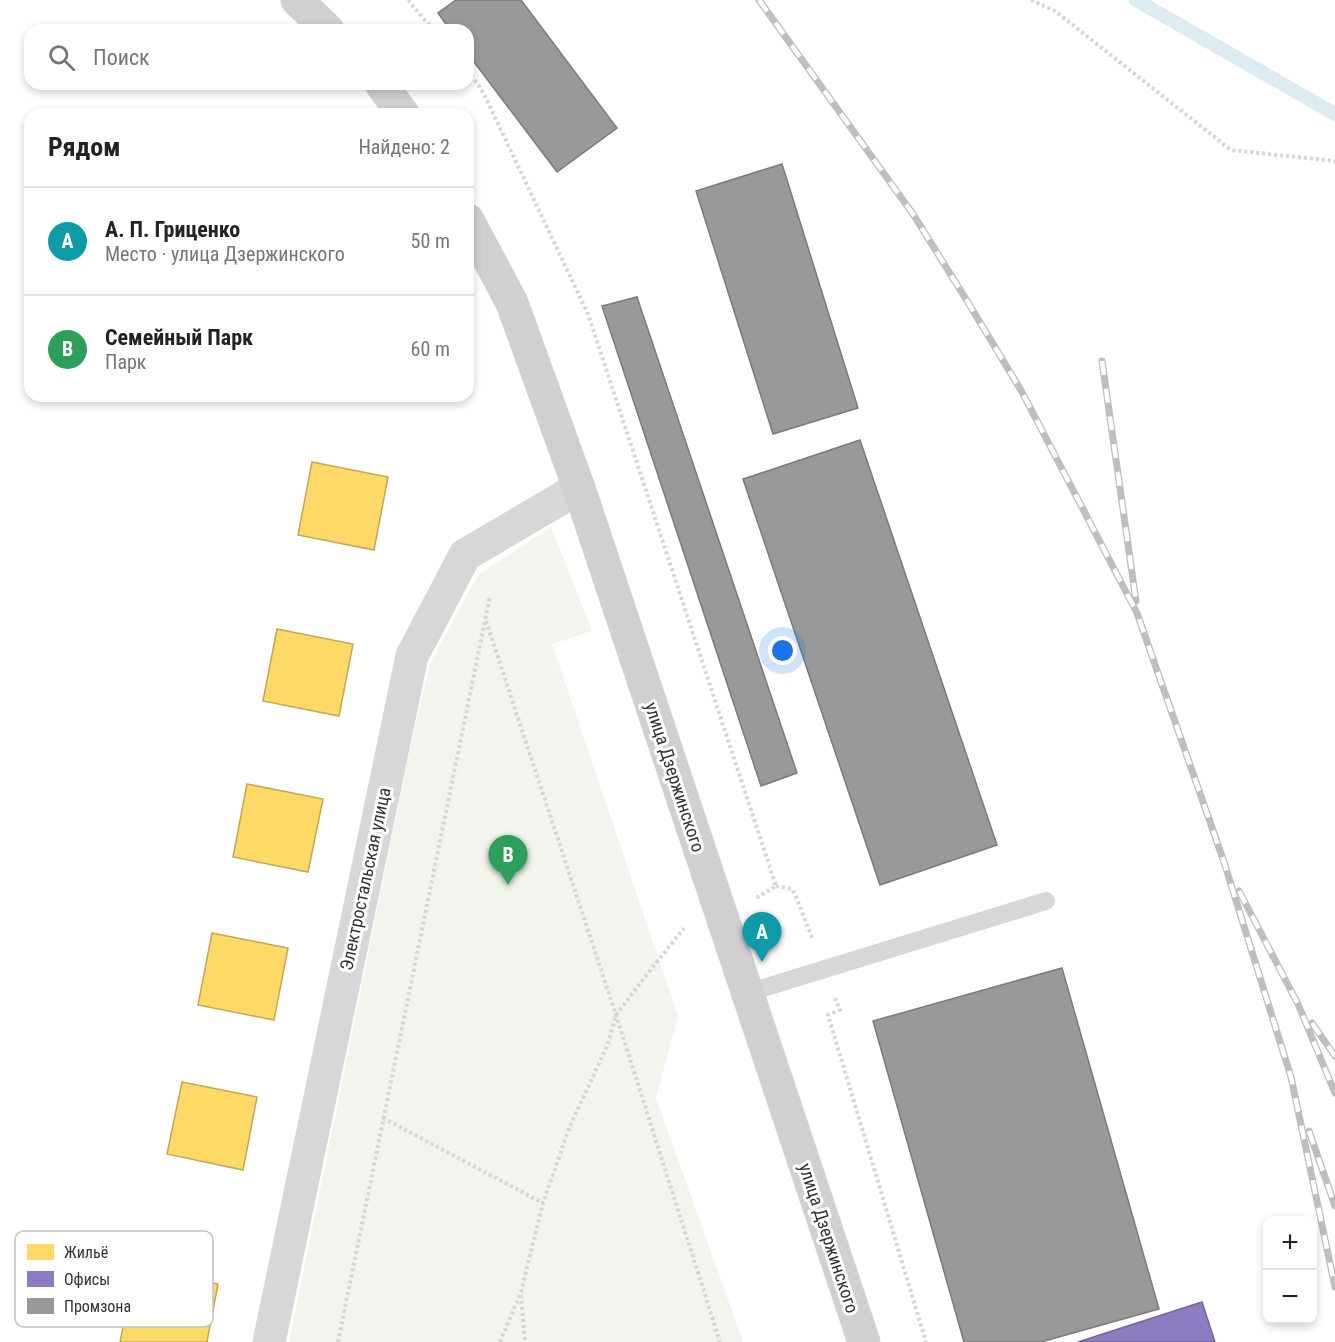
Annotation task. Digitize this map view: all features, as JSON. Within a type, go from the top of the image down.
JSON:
[{"type":"main road","points":[[297,0],[322,24]]},
{"type":"main road","points":[[386,90],[399,108]]},
{"type":"main road","name":"улица Дзержинского","points":[[474,231],[512,303],[579,488],[864,1342]]},
{"type":"street","name":"Электростальская улица","points":[[269,1342],[412,656],[465,555],[579,488]]},
{"type":"lane","points":[[747,993],[1046,901]]},
{"type":"path","points":[[408,0],[429,24]]},
{"type":"path","points":[[1031,0],[1055,10],[1232,150],[1335,161]]},
{"type":"path","points":[[474,79],[483,92],[588,314],[776,886]]},
{"type":"path","points":[[338,1342],[503,533]]},
{"type":"path","points":[[486,619],[720,1342]]},
{"type":"path","points":[[500,1342],[521,1292],[543,1203],[570,1126],[608,1044],[616,1015],[690,920],[750,901],[776,886],[792,890],[796,897],[840,1010],[828,1014],[926,1342]]},
{"type":"path","points":[[383,1118],[543,1203]]},
{"type":"path","points":[[521,1292],[525,1342]]},
{"type":"shaded area","points":[[551,527],[592,631],[552,644],[678,1016],[656,1098],[743,1342],[289,1342],[409,753],[430,663],[478,575]]},
{"type":"building: Жильё","points":[[312,462],[388,477],[374,550],[298,535]]},
{"type":"building: Жильё","points":[[277,629],[353,644],[339,716],[263,701]]},
{"type":"building: Жильё","points":[[247,784],[323,799],[308,872],[233,857]]},
{"type":"building: Жильё","points":[[212,933],[288,948],[274,1020],[198,1005]]},
{"type":"building: Жильё","points":[[182,1082],[257,1097],[243,1170],[167,1154]]},
{"type":"building: Жильё","points":[[213,1283],[218,1284],[213,1310]]},
{"type":"building: Жильё","points":[[123,1327],[210,1327],[207,1342],[120,1342]]},
{"type":"building: Офисы","points":[[1202,1302],[1215,1342],[1078,1342]]},
{"type":"building: Промзона","points":[[456,0],[521,0],[617,128],[557,172],[474,62],[474,24],[446,24],[438,13]]},
{"type":"building: Промзона","points":[[782,164],[858,408],[773,434],[696,191]]},
{"type":"building: Промзона","points":[[637,297],[797,773],[761,786],[602,306]]},
{"type":"building: Промзона","points":[[860,440],[997,845],[880,885],[743,479]]},
{"type":"building: Промзона","points":[[1062,968],[1159,1309],[1041,1342],[964,1342],[873,1021]]},
{"type":"waterway","points":[[1136,0],[1335,114]]},
{"type":"railway","points":[[759,0],[913,214],[969,304],[1022,392],[1137,613],[1224,862],[1291,1077],[1335,1287]]},
{"type":"railway","points":[[1102,361],[1136,601]]},
{"type":"railway","points":[[1239,891],[1298,1004],[1335,1093]]},
{"type":"railway","points":[[1312,1023],[1335,1056]]},
{"type":"railway","points":[[1309,1131],[1335,1206]]},
{"type":"place","name":"Семейный Парк","points":[[508,885]]},
{"type":"place","name":"А. П. Гриценко","points":[[762,962]]}]
